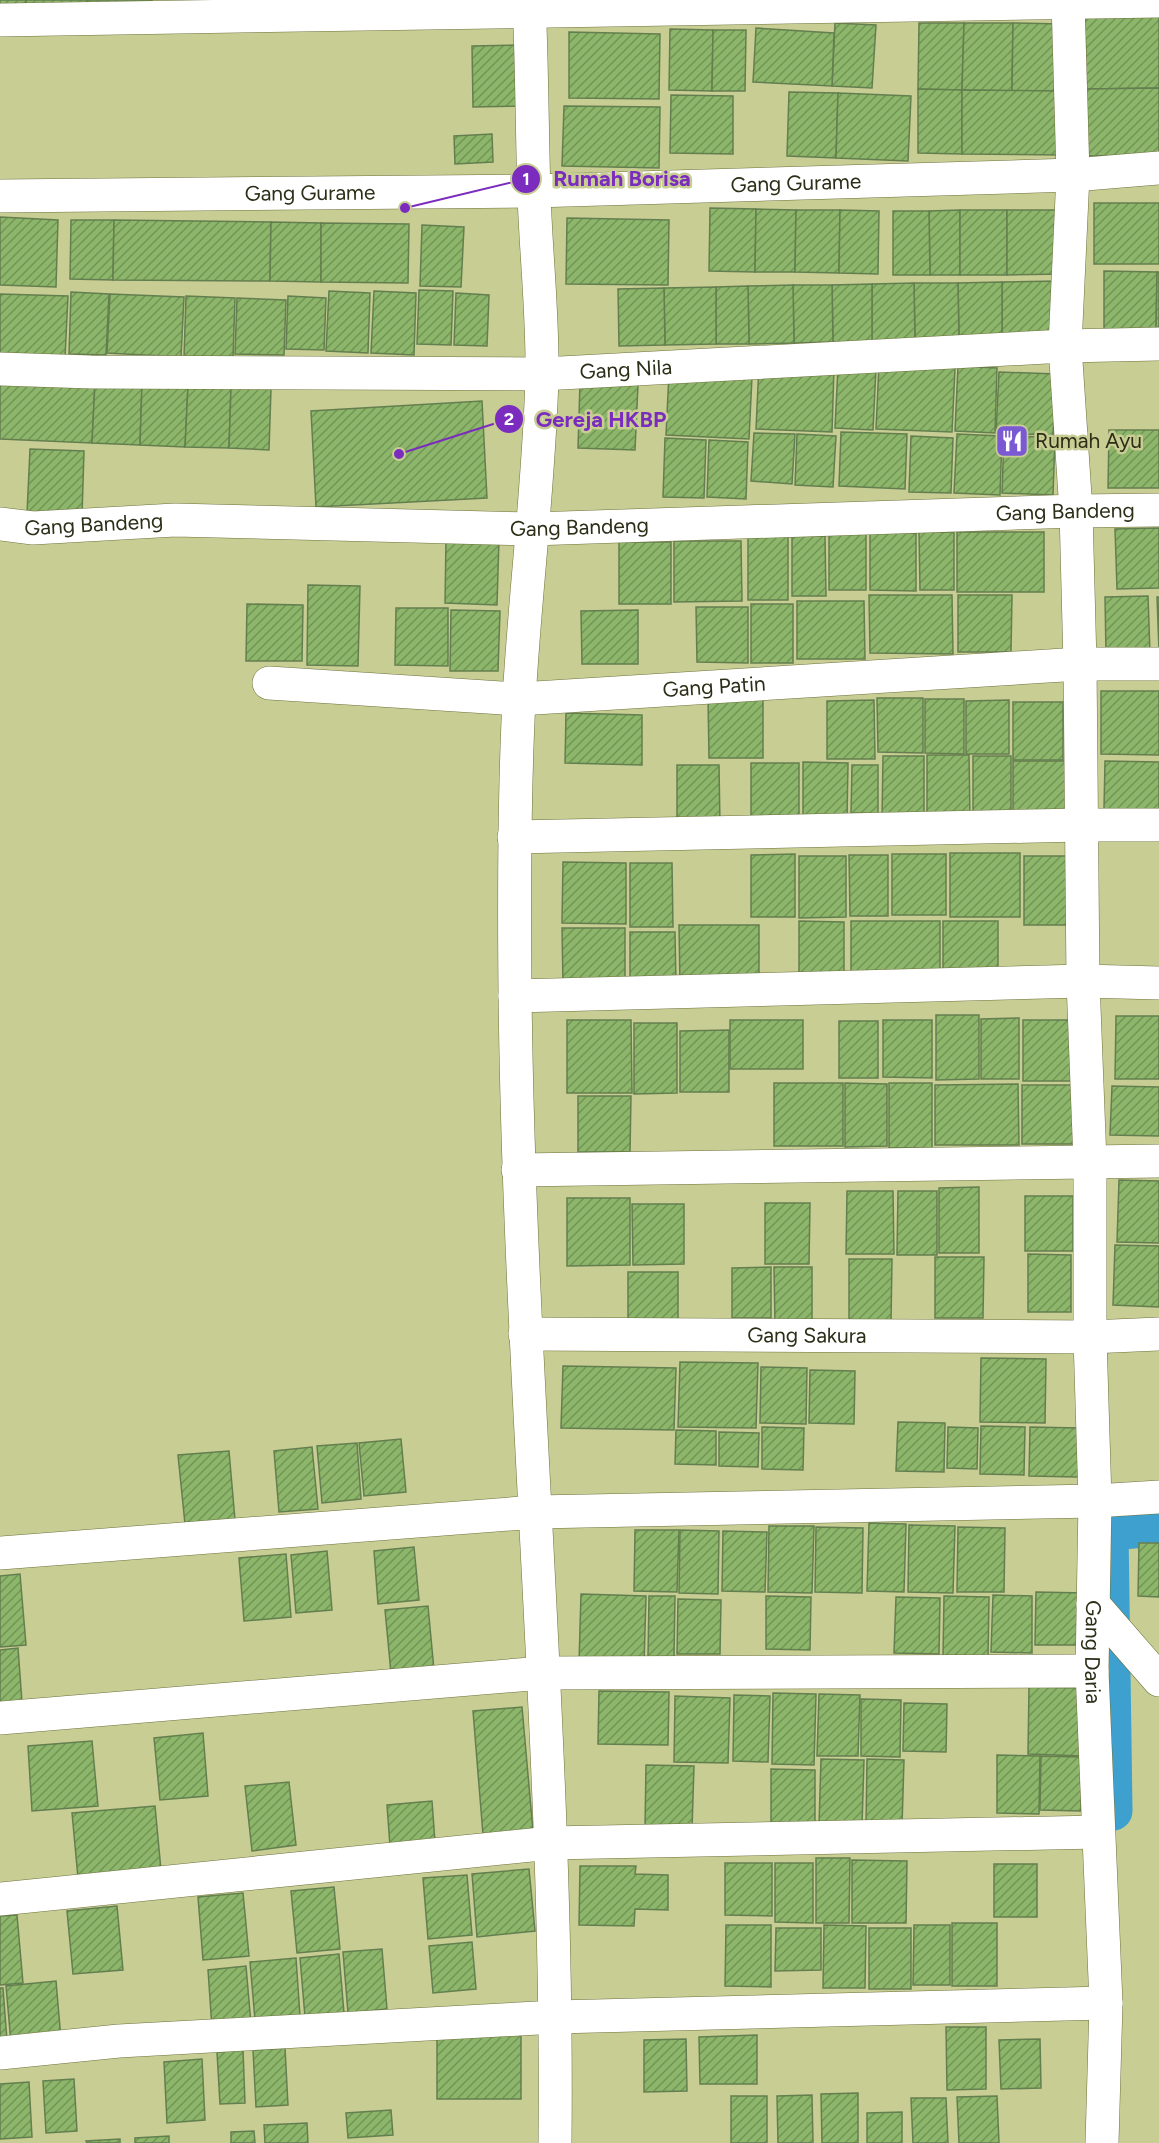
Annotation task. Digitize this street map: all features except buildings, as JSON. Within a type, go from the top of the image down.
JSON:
[{"type":"street","points":[[0,20],[530,5],[1159,1]]},
{"type":"street","name":"Gang Daria","points":[[1068,2],[1073,175],[1065,346],[1077,511],[1083,981],[1090,1162],[1090,1337],[1099,1611],[1092,1671],[1106,2003],[1102,2143]]},
{"type":"street","points":[[530,5],[534,191],[542,374],[519,699],[514,837],[515,996],[518,1170],[551,1843],[556,2017],[555,2143]]},
{"type":"street","name":"Gang Gurame","points":[[0,196],[534,191],[1073,175],[1159,168]]},
{"type":"street","name":"Gang Nila","points":[[0,369],[91,372],[542,374],[1065,346],[1159,344]]},
{"type":"street","name":"Gang Bandeng","points":[[0,524],[33,528],[175,520],[532,529],[1159,510]]},
{"type":"street","name":"Gang Patin","points":[[269,683],[519,699],[1080,664],[1159,664]]},
{"type":"street","points":[[514,837],[1159,825]]},
{"type":"street","points":[[515,996],[1083,981],[1159,982]]},
{"type":"street","points":[[518,1170],[1159,1161]]},
{"type":"street","name":"Gang Sakura","points":[[525,1334],[1090,1337],[1159,1334]]},
{"type":"street","points":[[0,1553],[536,1512],[1095,1501],[1159,1497]]},
{"type":"street","points":[[1099,1611],[1159,1680]]},
{"type":"street","points":[[0,1718],[543,1673],[1092,1671]]},
{"type":"street","points":[[0,1899],[551,1843],[1098,1832]]},
{"type":"street","points":[[0,2053],[119,2041],[556,2017],[1106,2003]]},
{"type":"waterway","points":[[1113,1811],[1109,1531],[1159,1527]]},
{"type":"place","name":"Rumah Borisa","points":[[405,208]]},
{"type":"place","name":"Rumah Ayu","points":[[1012,441]]},
{"type":"place","name":"Gereja HKBP","points":[[399,454]]}]
